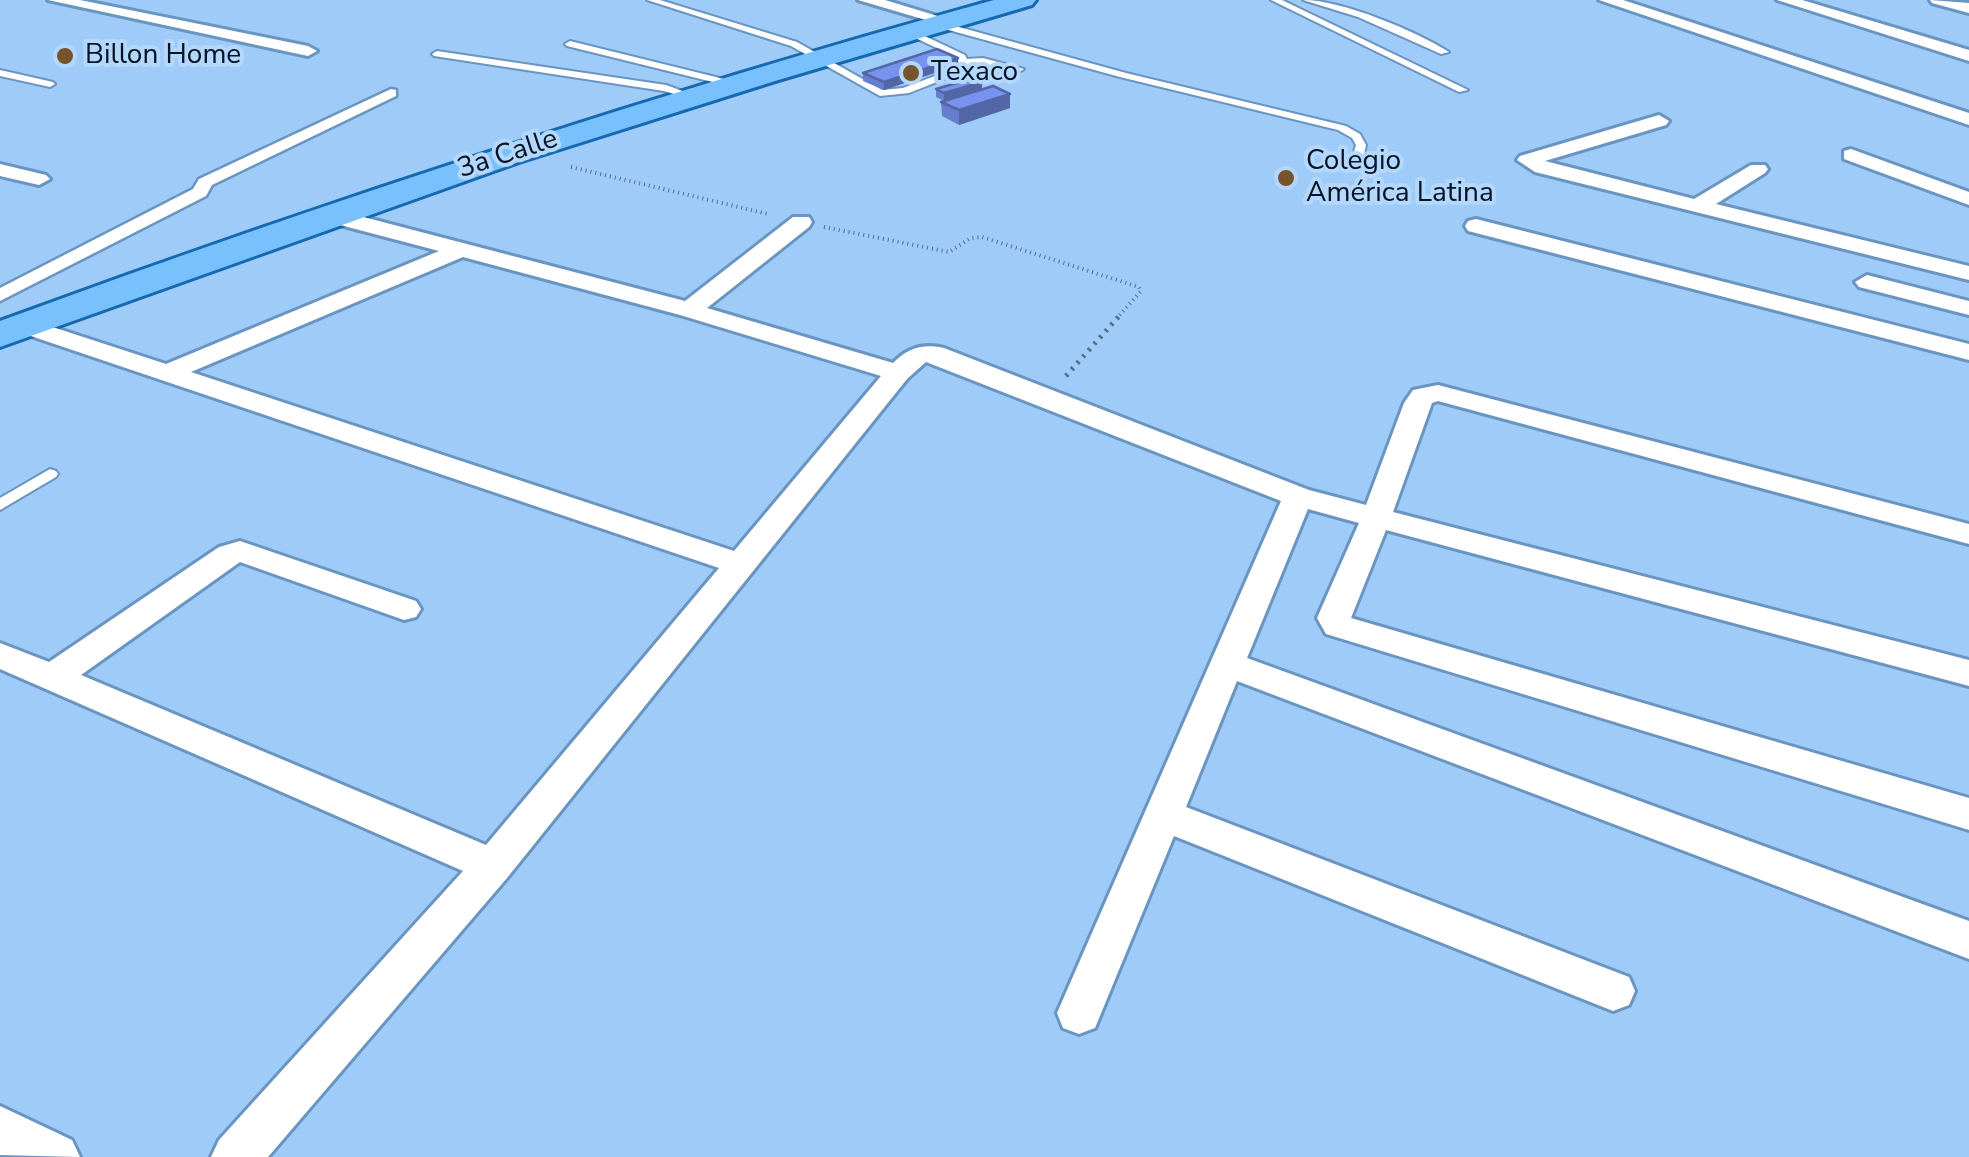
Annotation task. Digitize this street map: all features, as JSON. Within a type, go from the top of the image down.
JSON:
[{"type":"main road","name":"3a Calle","points":[[10,329],[511,153],[820,58],[933,36],[1023,0]]},
{"type":"street","points":[[56,0],[308,51]]},
{"type":"street","points":[[866,0],[933,36]]},
{"type":"street","points":[[1608,0],[1969,118]]},
{"type":"street","points":[[1785,0],[1969,56]]},
{"type":"street","points":[[1938,0],[1969,8]]},
{"type":"street","points":[[0,295],[200,192],[205,182],[391,94]]},
{"type":"street","points":[[1659,122],[1527,160],[1542,168],[1969,273]]},
{"type":"street","points":[[1851,155],[1969,199]]},
{"type":"street","points":[[1698,206],[1758,168]]},
{"type":"street","points":[[0,170],[39,180]]},
{"type":"street","points":[[329,215],[689,310],[898,372]]},
{"type":"street","points":[[689,310],[801,222]]},
{"type":"street","points":[[1476,226],[1969,352]]},
{"type":"street","points":[[167,373],[460,250]]},
{"type":"street","points":[[1866,282],[1969,308]]},
{"type":"street","points":[[10,329],[167,373],[744,565]]},
{"type":"street","points":[[236,1157],[494,866],[912,356],[935,354],[1298,497],[1969,673]]},
{"type":"street","points":[[1969,534],[1438,394],[1423,396],[1418,403],[1334,618],[1338,626],[1969,814]]},
{"type":"street","points":[[1079,1013],[1298,497]]},
{"type":"street","points":[[51,678],[230,554],[240,551],[404,609]]},
{"type":"street","points":[[0,654],[494,866]]},
{"type":"street","points":[[1225,663],[1969,940]]},
{"type":"street","points":[[1162,814],[1613,991]]},
{"type":"street","points":[[0,1130],[54,1157]]},
{"type":"lane","points":[[651,0],[794,44],[880,94],[892,94],[964,68],[966,62]]},
{"type":"lane","points":[[1275,0],[1463,90]]},
{"type":"lane","points":[[1307,0],[1361,15],[1444,52]]},
{"type":"lane","points":[[933,36],[966,62],[983,61],[1019,69]]},
{"type":"lane","points":[[933,36],[1123,75],[1342,128],[1356,136],[1361,145],[1355,168]]},
{"type":"lane","points":[[570,44],[733,84]]},
{"type":"lane","points":[[436,54],[666,88],[694,96]]},
{"type":"lane","points":[[0,73],[50,84]]},
{"type":"lane","points":[[852,79],[870,73]]},
{"type":"lane","points":[[0,505],[50,474]]},
{"type":"path","points":[[511,153],[801,222],[948,252],[971,238],[982,237],[1138,288],[1141,291],[1046,399]]},
{"type":"building","points":[[937,49],[958,58],[884,82],[863,73]]},
{"type":"building","points":[[974,78],[982,82],[944,93],[936,89]]},
{"type":"building","points":[[993,86],[1010,94],[959,110],[941,102]]},
{"type":"place","name":"Billon Home","points":[[65,56]]},
{"type":"place","name":"Texaco","points":[[911,73]]},
{"type":"place","name":"Colegio América Latina","points":[[1286,178]]}]
